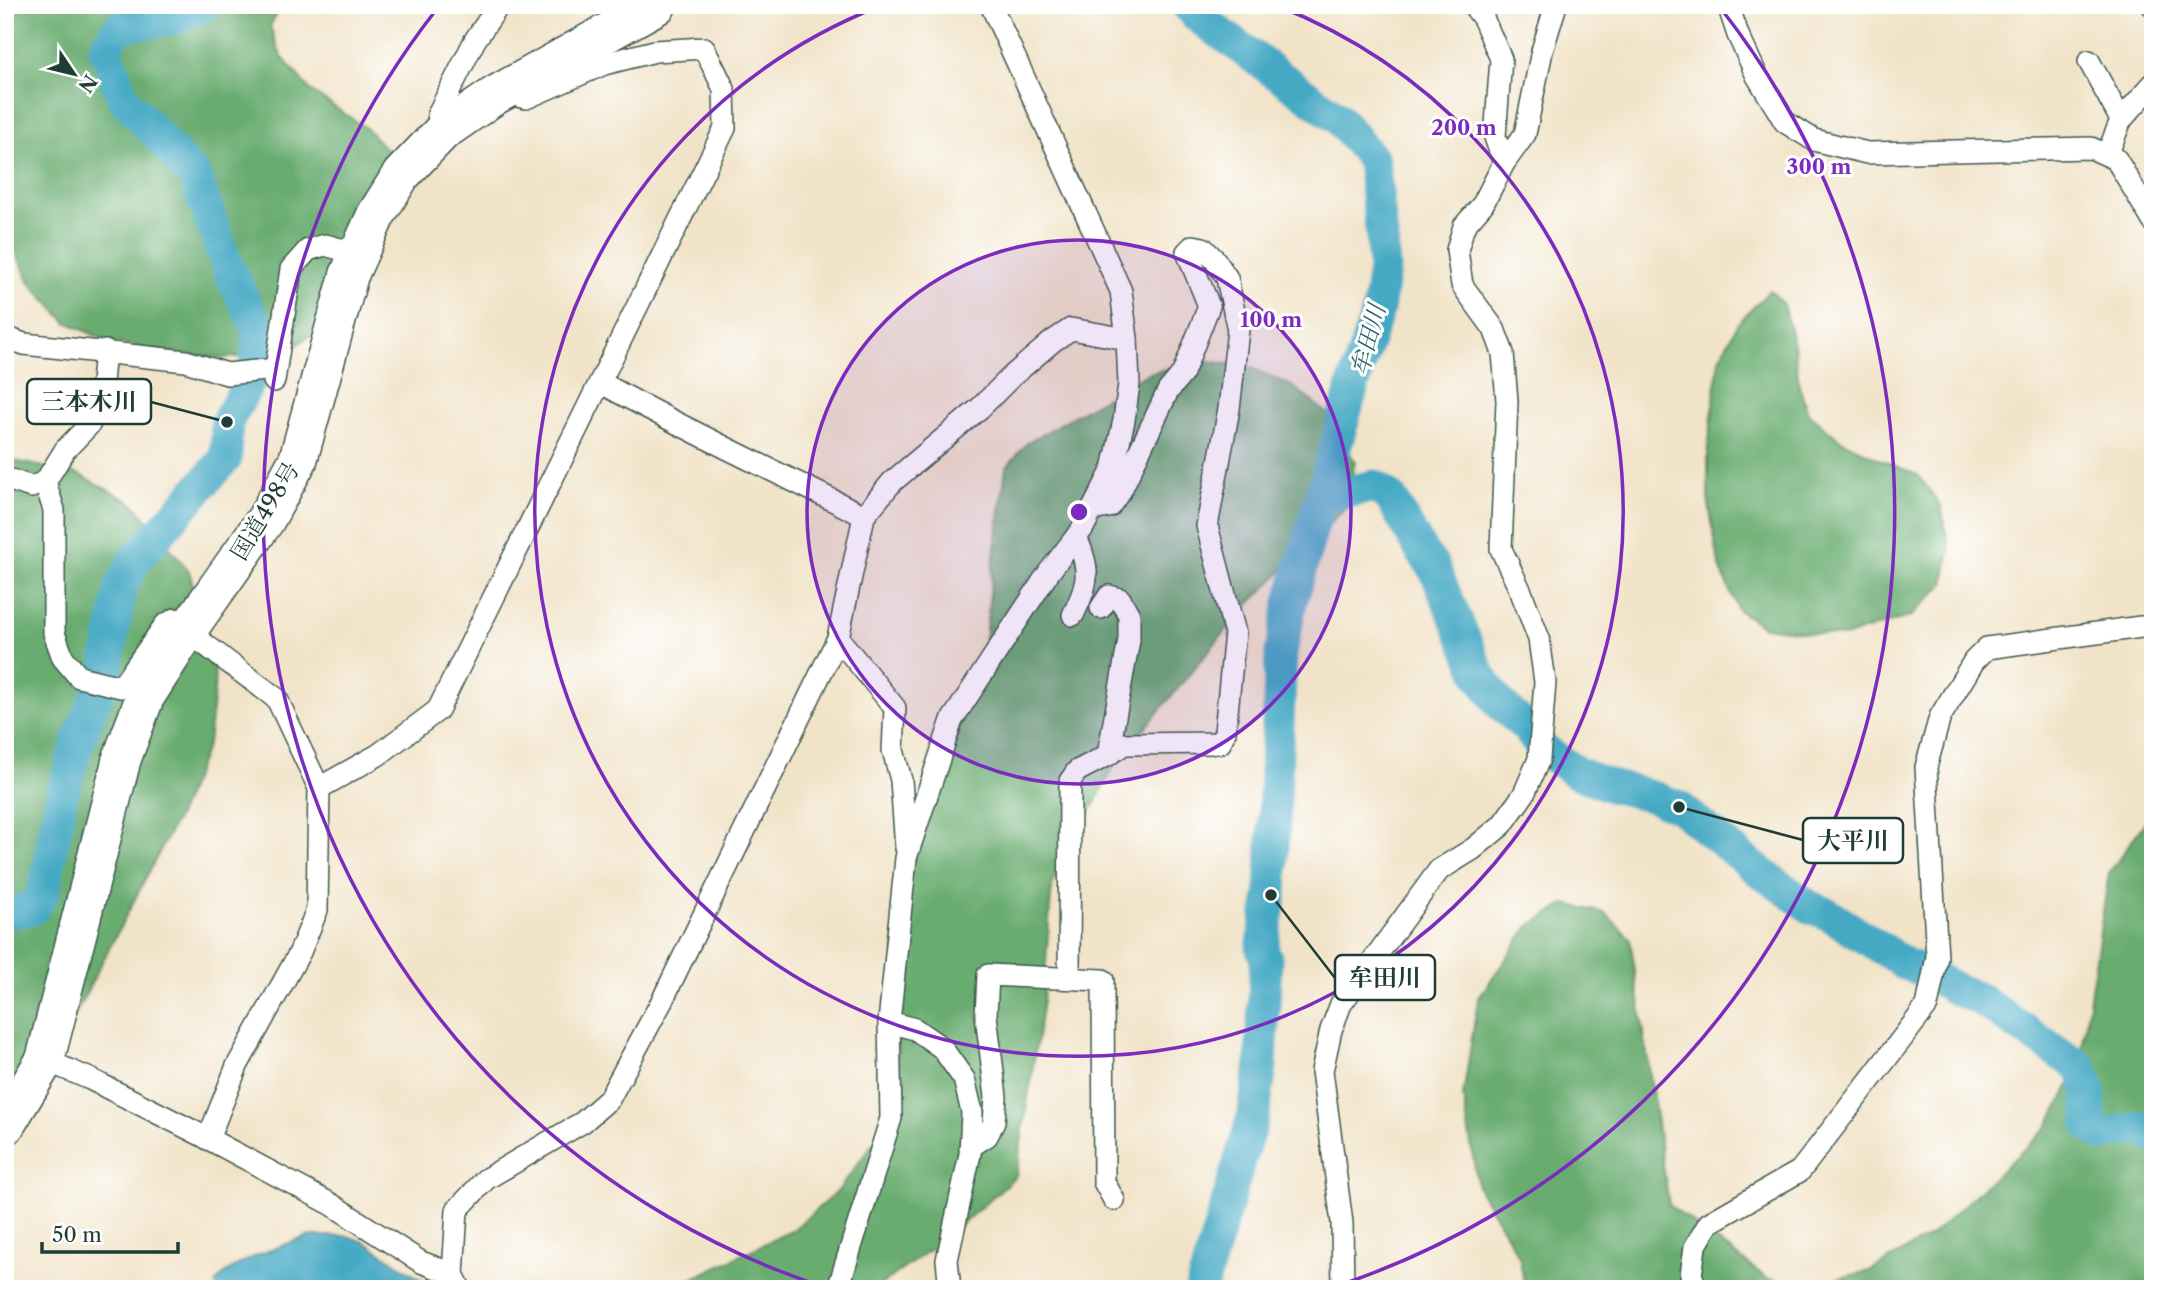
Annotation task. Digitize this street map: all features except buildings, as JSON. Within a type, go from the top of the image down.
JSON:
[{"type":"highway","name":"国道498号","points":[[5,1126],[45,1060],[122,758],[145,698],[190,627],[266,519],[298,460],[349,275],[376,215],[401,175],[442,132],[494,96],[657,5]]},
{"type":"street","points":[[442,132],[438,114],[475,40],[499,5]]},
{"type":"street","points":[[906,858],[952,720],[1049,572],[1076,537],[1113,469],[1129,384],[1121,291],[991,5]]},
{"type":"street","points":[[1473,5],[1483,18],[1501,59],[1495,137],[1504,163]]},
{"type":"street","points":[[1343,1289],[1342,1223],[1322,1071],[1331,1030],[1341,1004],[1439,870],[1473,849],[1502,825],[1524,794],[1539,759],[1545,682],[1539,639],[1501,550],[1507,401],[1503,353],[1494,329],[1462,285],[1457,250],[1464,226],[1483,204],[1504,163],[1525,134],[1542,51],[1556,5]]},
{"type":"street","points":[[1728,5],[1756,76],[1778,111],[1786,122],[1814,140],[1867,153],[2091,148],[2116,159],[2153,221]]},
{"type":"street","points":[[319,788],[379,755],[438,710],[725,128],[724,89],[704,48],[655,51],[604,64],[526,98],[494,96]]},
{"type":"street","points":[[2089,61],[2121,120]]},
{"type":"street","points":[[2107,155],[2121,120],[2153,84]]},
{"type":"street","points":[[5,337],[24,344],[187,361],[227,374],[274,373],[291,268],[308,250],[325,245],[359,254]]},
{"type":"street","points":[[1069,978],[1070,781],[1077,771],[1124,744],[1220,743],[1225,732],[1235,634],[1207,526],[1229,409],[1238,330],[1227,278],[1203,248],[1193,246],[1188,252],[1209,306],[1183,373],[1168,391],[1121,490],[1109,507],[1092,510]]},
{"type":"street","points":[[45,1060],[90,1079],[331,1204],[421,1262],[457,1281],[457,1210],[486,1179],[583,1122],[609,1099],[709,906],[838,638],[864,516],[892,482],[980,408],[1053,341],[1071,329],[1127,339]]},
{"type":"street","points":[[5,478],[31,487],[46,482],[65,450],[89,425],[100,404],[105,351]]},
{"type":"street","points":[[600,382],[665,419],[748,457],[864,516]]},
{"type":"street","points":[[46,482],[54,510],[54,633],[63,657],[79,677],[121,687],[165,625],[176,619],[190,627],[277,699],[319,788],[317,910],[300,952],[237,1066],[208,1139]]},
{"type":"street","points":[[1073,615],[1087,581],[1087,561],[1076,537]]},
{"type":"street","points":[[1101,608],[1109,596],[1120,599],[1129,615],[1129,640],[1108,755]]},
{"type":"street","points":[[1697,1289],[1691,1275],[1696,1247],[1709,1223],[1800,1171],[1927,1006],[1937,957],[1926,767],[1940,717],[1974,661],[1987,649],[2014,643],[2153,627]]},
{"type":"street","points":[[838,638],[895,708],[893,750],[901,780],[906,858],[889,1023],[891,1118],[838,1289]]},
{"type":"street","points":[[970,1147],[987,1136],[994,1122],[996,1097],[986,1015],[988,975],[1104,980],[1104,1182],[1114,1200]]},
{"type":"street","points":[[889,1023],[915,1029],[942,1048],[964,1079],[972,1112],[970,1147],[947,1260],[950,1289]]},
{"type":"green space","points":[[5,5],[281,5],[270,26],[281,56],[312,92],[366,128],[398,161],[316,332],[281,355],[221,358],[156,351],[105,340],[66,322],[30,283],[5,228]]},
{"type":"green space","points":[[1770,290],[1783,304],[1794,344],[1799,385],[1808,413],[1839,439],[1918,475],[1941,506],[1950,550],[1944,584],[1911,616],[1844,637],[1764,627],[1738,610],[1719,565],[1708,499],[1708,449],[1719,360],[1738,323]]},
{"type":"green space","points":[[1201,360],[1250,367],[1292,386],[1328,414],[1355,462],[1344,509],[1240,613],[1116,763],[1052,883],[1043,1001],[1016,1176],[946,1238],[875,1289],[671,1289],[793,1230],[838,1191],[876,1139],[898,1083],[894,883],[982,669],[1006,468],[1027,443],[1147,374]]},
{"type":"green space","points":[[5,459],[78,474],[133,503],[189,571],[215,662],[208,743],[178,816],[32,1097],[5,1132]]},
{"type":"green space","points":[[2153,811],[2153,1289],[1525,1289],[1519,1256],[1478,1187],[1463,1096],[1478,999],[1529,926],[1566,904],[1605,913],[1630,938],[1669,1205],[1768,1279],[1809,1285],[1870,1271],[1933,1234],[2047,1128],[2079,1068],[2109,873]]},
{"type":"water","points":[[310,1236],[347,1236],[365,1242],[435,1289],[219,1289],[215,1284],[223,1275],[246,1261]]},
{"type":"waterway","points":[[5,913],[32,909],[44,891],[61,798],[80,737],[105,675],[121,587],[134,561],[226,458],[227,422],[249,382],[256,362],[258,329],[226,263],[195,177],[123,98],[105,48],[120,26],[174,19],[204,5]]},
{"type":"waterway","name":"牟田川","points":[[1187,5],[1198,17],[1338,118],[1373,160],[1384,269],[1378,310],[1354,382],[1291,602],[1281,653],[1271,895],[1262,949],[1266,958],[1261,1066],[1253,1117],[1201,1289]]},
{"type":"waterway","points":[[1322,497],[1375,486],[1391,498],[1433,566],[1481,677],[1500,704],[1527,728],[1542,748],[1577,773],[1679,807],[1756,869],[1810,907],[1828,914],[1903,964],[1925,971],[1953,988],[1979,999],[2081,1068],[2089,1088],[2090,1126],[2103,1135],[2142,1127],[2153,1136]]},
{"type":"place","name":"三本木川","points":[[227,422]]},
{"type":"place","name":"大平川","points":[[1679,807]]},
{"type":"place","name":"牟田川","points":[[1271,895]]}]
